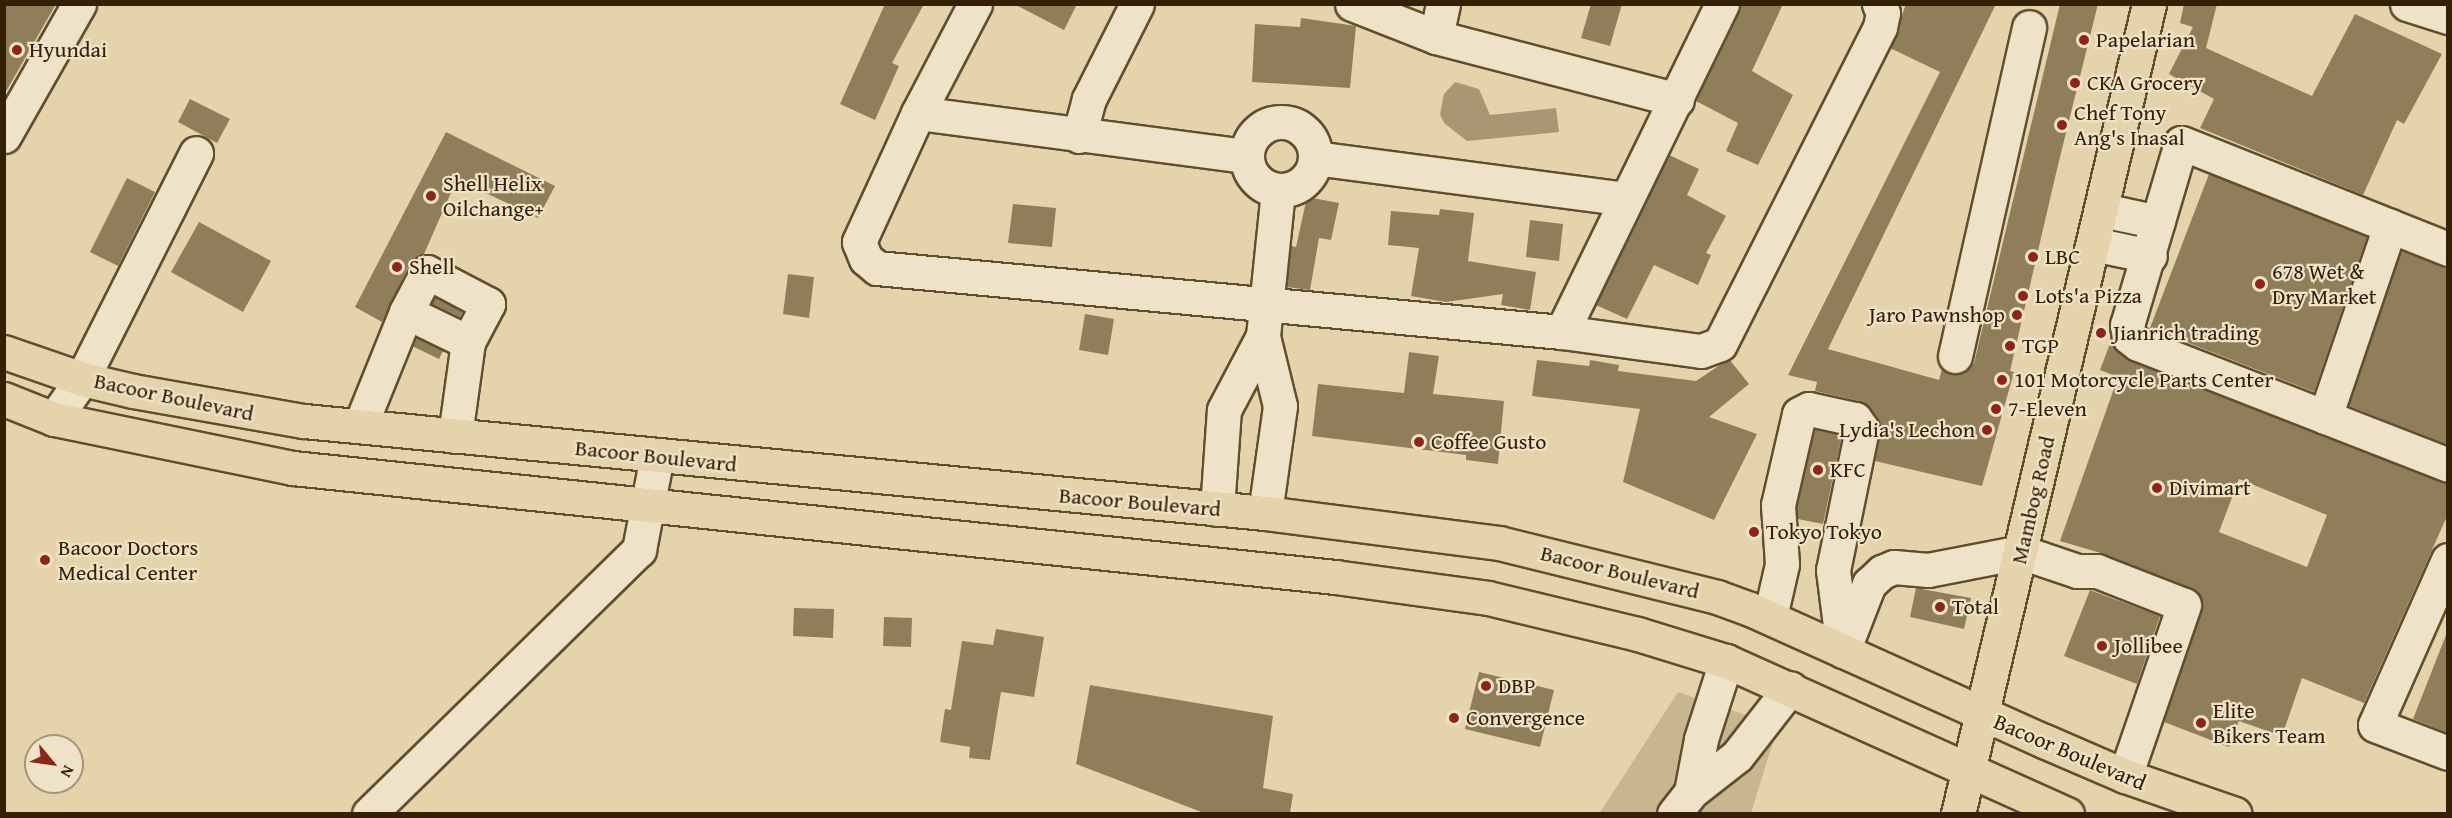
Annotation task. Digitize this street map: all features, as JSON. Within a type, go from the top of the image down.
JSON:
[{"type":"main road","name":"Mambog Road","points":[[1958,813],[1984,716],[2149,4]]},
{"type":"main road","name":"Bacoor Boulevard","points":[[4,352],[82,379],[252,414],[657,456],[1265,513],[1500,543],[1716,597],[1770,617],[1984,716],[2125,776],[2235,813]]},
{"type":"main road","name":"Bacoor Boulevard","points":[[4,399],[54,418],[293,468],[650,508],[1427,588],[1590,622],[1726,661],[2067,813]]},
{"type":"street","points":[[4,136],[79,4]]},
{"type":"street","points":[[975,4],[918,113],[859,242],[866,259],[877,268],[1267,302],[1562,332],[1701,351],[1720,344],[1880,27],[1883,13],[1879,4]]},
{"type":"street","points":[[1079,136],[1089,99],[1137,4]]},
{"type":"street","points":[[1352,4],[1436,37],[1677,100]]},
{"type":"street","points":[[1436,37],[1443,4]]},
{"type":"street","points":[[1562,332],[1722,4]]},
{"type":"street","points":[[2407,4],[2448,16]]},
{"type":"street","points":[[1955,356],[2029,27]]},
{"type":"street","points":[[918,113],[1079,136],[1246,156]]},
{"type":"street","points":[[1282,122],[1302,129],[1310,137],[1315,158],[1313,169],[1299,186],[1278,191],[1259,184],[1247,166],[1246,156],[1253,135],[1271,123],[1282,122]]},
{"type":"street","points":[[2448,249],[2181,143],[2150,256],[2127,325],[2129,337],[2138,344],[2448,465]]},
{"type":"street","points":[[54,418],[82,379],[196,153]]},
{"type":"street","points":[[1315,158],[1625,199]]},
{"type":"street","points":[[1265,513],[1280,406],[1263,336],[1278,191]]},
{"type":"street","points":[[2102,210],[2158,222]]},
{"type":"street","points":[[2325,417],[2390,226]]},
{"type":"street","points":[[2093,244],[2150,256]]},
{"type":"street","points":[[360,426],[406,312],[427,272],[488,304],[468,342],[455,436]]},
{"type":"street","points":[[406,312],[468,342]]},
{"type":"street","points":[[1217,509],[1224,410],[1263,336]]},
{"type":"street","points":[[1770,617],[1782,564],[1778,505],[1799,414],[1809,409],[1855,419],[1862,429],[1833,570],[1843,651]]},
{"type":"street","points":[[369,813],[639,550],[650,508],[657,456]]},
{"type":"street","points":[[1843,651],[1869,584],[1882,572],[1894,567],[1928,570],[2021,552],[2077,571],[2097,571],[2184,605],[2125,776]]},
{"type":"street","points":[[2448,560],[2375,725],[2448,753]]},
{"type":"street","points":[[1682,803],[1726,661]]},
{"type":"street","points":[[1682,803],[1737,756],[1790,688]]},
{"type":"shaded area","points":[[1455,82],[1479,89],[1490,115],[1556,108],[1559,132],[1467,141],[1444,123],[1440,114],[1444,94]]},
{"type":"shaded area","points":[[1678,692],[1778,726],[1751,813],[1599,814]]},
{"type":"building","name":"Hyundai","points":[[4,4],[56,4],[4,95]]},
{"type":"building","points":[[885,4],[924,4],[892,63],[899,66],[875,120],[840,104]]},
{"type":"building","points":[[1014,4],[1077,4],[1064,30]]},
{"type":"building","points":[[1591,4],[1622,4],[1610,46],[1581,38]]},
{"type":"building","points":[[1740,4],[1783,4],[1752,71],[1793,95],[1758,165],[1726,151],[1738,123],[1696,101]]},
{"type":"building","points":[[1906,4],[1996,4],[1828,349],[1939,380],[1942,369],[1960,374],[1974,363],[2060,4],[2098,4],[2010,371],[2014,372],[1982,486],[1875,461],[1880,426],[1870,408],[1859,401],[1815,391],[1817,382],[1788,375],[1940,72],[1890,48]]},
{"type":"building","points":[[2184,4],[2217,4],[2206,48],[2312,96],[2355,14],[2442,54],[2404,124],[2397,120],[2363,195],[2200,128],[2214,99],[2169,74],[2193,27],[2180,23]]},
{"type":"building","points":[[1301,18],[1356,26],[1350,88],[1252,82],[1255,24],[1300,27]]},
{"type":"building","points":[[190,99],[230,119],[217,143],[178,122]]},
{"type":"building","points":[[446,132],[555,186],[538,218],[457,179],[424,254],[410,263],[382,322],[355,307]]},
{"type":"building","points":[[1669,155],[1699,169],[1687,195],[1726,216],[1706,253],[1711,255],[1698,285],[1654,265],[1627,319],[1596,305]]},
{"type":"building","name":"678 Wet & Dry Market","points":[[2209,174],[2367,237],[2314,392],[2150,328]]},
{"type":"building","points":[[127,178],[155,192],[118,266],[90,252]]},
{"type":"building","points":[[1307,197],[1339,203],[1331,240],[1319,238],[1310,290],[1287,287],[1291,246],[1296,247]]},
{"type":"building","points":[[1013,204],[1056,208],[1052,247],[1008,243]]},
{"type":"building","points":[[1440,209],[1474,213],[1468,261],[1536,272],[1530,310],[1501,305],[1503,294],[1446,302],[1411,296],[1419,248],[1388,245],[1391,211],[1439,215]]},
{"type":"building","points":[[1530,220],[1563,224],[1559,261],[1526,257]]},
{"type":"building","points":[[199,222],[271,261],[243,312],[171,272]]},
{"type":"building","name":"678 Wet & Dry Market","points":[[2401,251],[2448,267],[2448,445],[2349,406]]},
{"type":"building","points":[[788,274],[814,277],[809,318],[783,314]]},
{"type":"building","points":[[435,297],[462,312],[460,317],[432,304]]},
{"type":"building","points":[[1085,314],[1114,319],[1108,355],[1079,350]]},
{"type":"building","points":[[416,338],[443,351],[439,359],[412,346]]},
{"type":"building","points":[[2111,341],[2131,361],[2448,483],[2448,514],[2364,703],[2302,678],[2282,736],[2239,721],[2229,747],[2164,722],[2202,611],[2199,594],[2104,554],[2060,541],[2118,377],[2100,370]],"holes":[[[2239,479],[2327,515],[2307,567],[2219,532]]]},
{"type":"building","points":[[1409,352],[1439,356],[1433,394],[1504,401],[1498,464],[1466,460],[1466,455],[1312,436],[1318,384],[1404,393]]},
{"type":"building","points":[[1729,359],[1749,384],[1709,417],[1757,434],[1714,520],[1623,482],[1640,409],[1532,396],[1537,360],[1589,366],[1590,360],[1619,365],[1618,371],[1696,381]]},
{"type":"building","points":[[1815,429],[1842,435],[1823,524],[1798,519],[1797,507]]},
{"type":"building","name":"Total","points":[[1916,588],[1971,598],[1964,629],[1910,617]]},
{"type":"building","points":[[2090,590],[2160,616],[2137,684],[2064,656]]},
{"type":"building","points":[[794,608],[834,609],[833,638],[793,636]]},
{"type":"building","points":[[884,617],[912,618],[911,647],[883,646]]},
{"type":"building","points":[[996,629],[1044,637],[1034,697],[1001,692],[990,760],[969,758],[970,747],[940,742],[945,709],[951,710],[962,641],[993,645]]},
{"type":"building","points":[[2446,635],[2448,635],[2448,733],[2413,719]]},
{"type":"building","points":[[1479,672],[1554,690],[1540,747],[1465,729]]},
{"type":"building","points":[[1090,685],[1273,716],[1263,788],[1293,794],[1290,813],[1204,813],[1076,764]]},
{"type":"place","name":"Papelarian","points":[[2084,40]]},
{"type":"place","name":"Hyundai","points":[[17,50]]},
{"type":"place","name":"CKA Grocery","points":[[2075,83]]},
{"type":"place","name":"Chef Tony Ang's Inasal","points":[[2062,125]]},
{"type":"place","name":"Shell Helix Oilchange+","points":[[431,196]]},
{"type":"place","name":"LBC","points":[[2033,257]]},
{"type":"place","name":"Shell","points":[[397,267]]},
{"type":"place","name":"678 Wet & Dry Market","points":[[2260,284]]},
{"type":"place","name":"Lots'a Pizza","points":[[2023,296]]},
{"type":"place","name":"Jaro Pawnshop","points":[[2017,315]]},
{"type":"place","name":"Jianrich trading","points":[[2101,333]]},
{"type":"place","name":"TGP","points":[[2010,346]]},
{"type":"place","name":"101 Motorcycle Parts Center","points":[[2002,380]]},
{"type":"place","name":"7-Eleven","points":[[1996,409]]},
{"type":"place","name":"Lydia's Lechon","points":[[1987,430]]},
{"type":"place","name":"Coffee Gusto","points":[[1419,442]]},
{"type":"place","name":"KFC","points":[[1818,470]]},
{"type":"place","name":"Divimart","points":[[2157,488]]},
{"type":"place","name":"Tokyo Tokyo","points":[[1754,532]]},
{"type":"place","name":"Bacoor Doctors Medical Center","points":[[45,560]]},
{"type":"place","name":"Total","points":[[1940,607]]},
{"type":"place","name":"Jollibee","points":[[2102,646]]},
{"type":"place","name":"DBP","points":[[1486,686]]},
{"type":"place","name":"Convergence","points":[[1454,718]]},
{"type":"place","name":"Elite Bikers Team","points":[[2201,723]]}]
